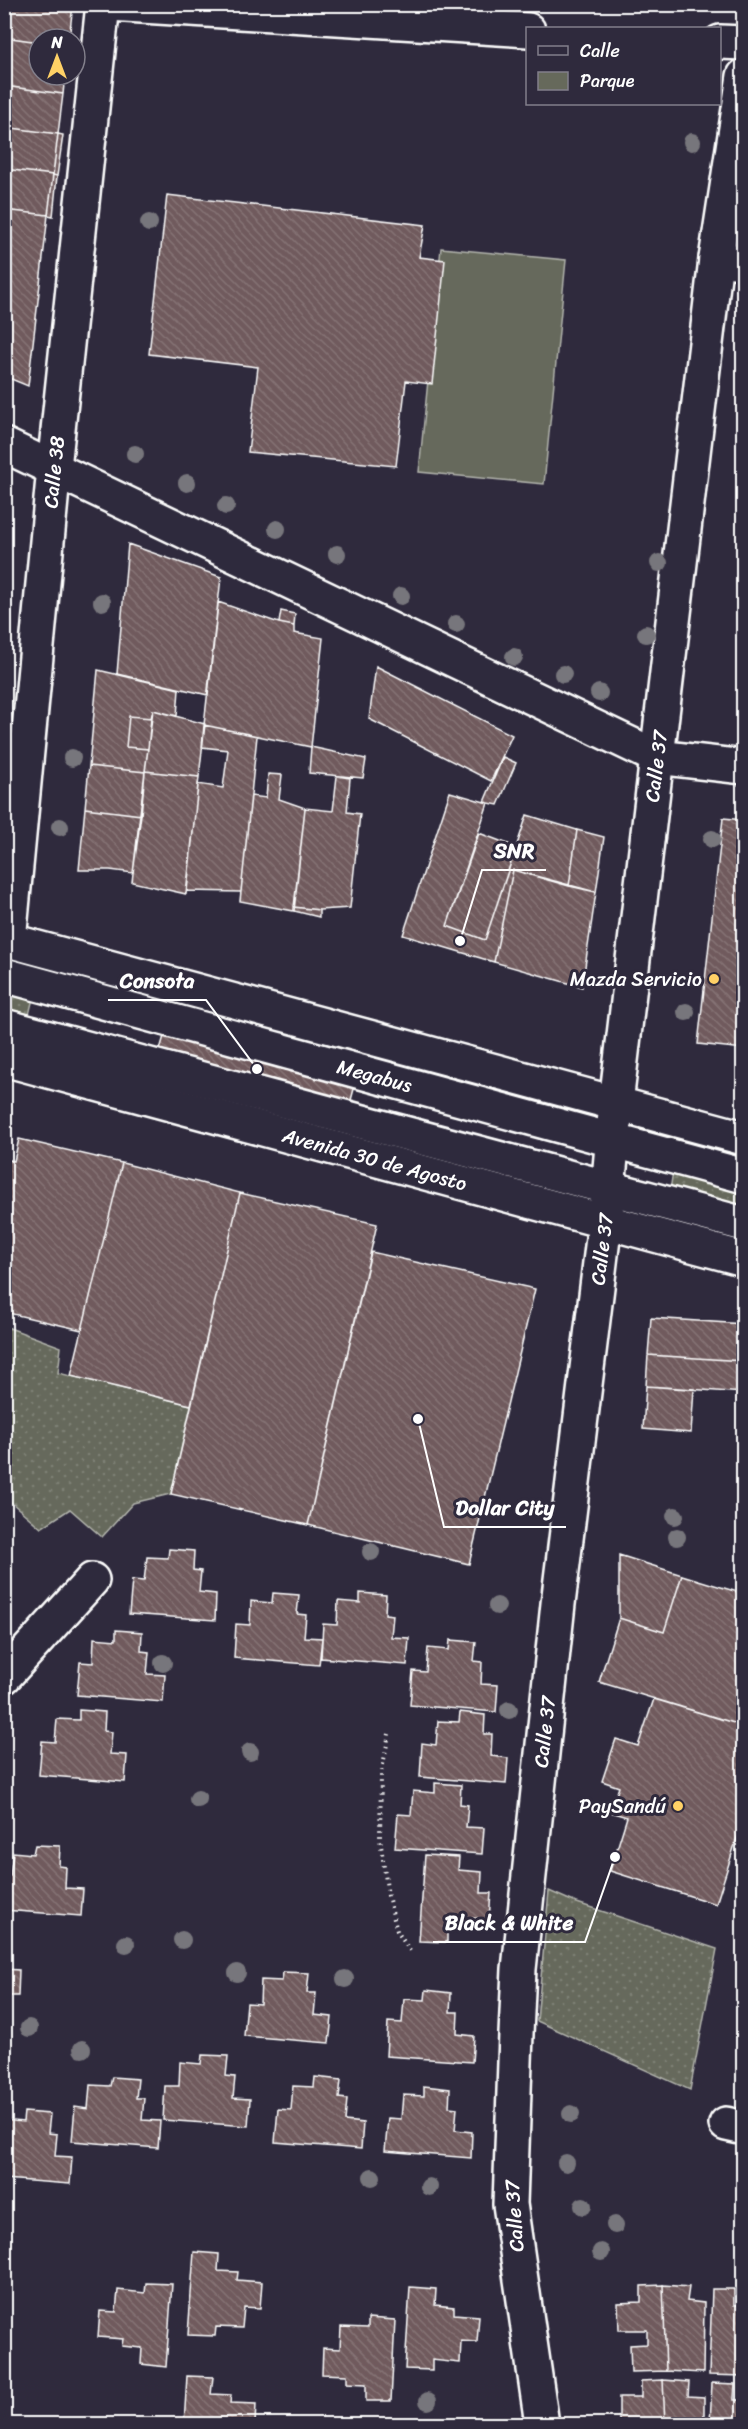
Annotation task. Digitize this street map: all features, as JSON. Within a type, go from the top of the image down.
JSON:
[{"type":"street","name":"Calle 38","points":[[7,939],[103,4]]},
{"type":"street","points":[[109,4],[526,30]]},
{"type":"street","points":[[721,42],[744,43]]},
{"type":"street","name":"Calle 37","points":[[542,2424],[510,2204],[519,1968],[657,757],[730,260],[744,75]]},
{"type":"street","points":[[4,445],[657,757],[744,767]]},
{"type":"street","points":[[7,939],[744,1138]]},
{"type":"street","name":"Megabus","points":[[4,975],[744,1176]]},
{"type":"street","points":[[4,1026],[744,1224]]},
{"type":"street","name":"Avenida 30 de Agosto","points":[[4,1059],[744,1259]]},
{"type":"street","points":[[4,1677],[92,1580]]},
{"type":"path","points":[[389,1734],[381,1775],[380,1838],[388,1896],[398,1931],[410,1951]]},
{"type":"green space","points":[[441,248],[566,260],[544,484],[419,472]]},
{"type":"green space","points":[[5,975],[37,982],[25,1031],[5,1026]]},
{"type":"green space","points":[[675,1158],[743,1176],[743,1224],[668,1204]]},
{"type":"green space","points":[[4,1326],[61,1347],[58,1373],[191,1405],[171,1494],[133,1503],[102,1537],[70,1509],[41,1528],[5,1497]]},
{"type":"green space","points":[[549,1891],[574,1902],[717,1949],[690,2090],[537,2021]]},
{"type":"building","points":[[4,4],[73,4],[70,27],[27,27],[27,40],[4,37]]},
{"type":"building","points":[[4,37],[27,40],[27,87],[64,87],[63,94],[5,86],[7,66],[4,66]]},
{"type":"building","points":[[4,86],[63,94],[58,134],[4,127]]},
{"type":"building","points":[[4,127],[58,134],[53,175],[4,169]]},
{"type":"building","points":[[58,134],[63,135],[57,176],[53,175]]},
{"type":"building","points":[[4,169],[53,175],[48,215],[4,210]]},
{"type":"building","points":[[53,175],[57,176],[53,216],[48,215]]},
{"type":"building","points":[[167,195],[425,225],[419,257],[445,260],[432,384],[406,381],[396,466],[248,452],[258,367],[149,354]]},
{"type":"building","points":[[4,210],[48,215],[28,386],[4,376]]},
{"type":"building","points":[[128,544],[221,577],[208,695],[117,674]]},
{"type":"building","points":[[218,602],[294,626],[294,633],[323,638],[311,747],[204,725]]},
{"type":"building","points":[[281,611],[295,614],[294,626],[279,623]]},
{"type":"building","points":[[376,666],[512,735],[491,781],[369,719]]},
{"type":"building","points":[[98,670],[179,689],[177,716],[153,710],[151,718],[129,716],[126,747],[148,749],[145,772],[89,766]]},
{"type":"building","points":[[153,710],[205,724],[199,777],[145,771]]},
{"type":"building","points":[[129,716],[151,718],[148,749],[126,747]]},
{"type":"building","points":[[204,725],[257,736],[241,892],[187,891],[198,784],[223,788],[228,750],[202,747]]},
{"type":"building","points":[[311,747],[366,759],[363,778],[309,773]]},
{"type":"building","points":[[503,757],[516,763],[498,805],[484,802]]},
{"type":"building","points":[[89,766],[145,772],[141,815],[85,808]]},
{"type":"building","points":[[145,771],[199,777],[186,894],[132,882]]},
{"type":"building","points":[[268,774],[282,775],[279,799],[305,808],[294,911],[240,901],[251,796],[266,798]]},
{"type":"building","points":[[337,776],[350,778],[347,812],[360,814],[350,908],[319,910],[294,907],[305,808],[333,811]]},
{"type":"building","points":[[450,792],[488,803],[447,926],[485,940],[527,815],[577,830],[569,886],[513,870],[494,962],[403,935]]},
{"type":"building","points":[[85,808],[141,815],[133,873],[79,870]]},
{"type":"building","points":[[723,818],[744,820],[744,1049],[698,1044]]},
{"type":"building","points":[[577,830],[604,837],[596,892],[569,886]]},
{"type":"building","points":[[479,833],[516,847],[485,940],[447,926]]},
{"type":"building","points":[[513,870],[596,892],[582,987],[494,962]]},
{"type":"building","points":[[294,907],[319,910],[319,917],[294,911]]},
{"type":"building","points":[[169,1019],[359,1071],[346,1118],[155,1067]]},
{"type":"building","points":[[19,1139],[122,1163],[82,1330],[4,1312],[4,1159],[14,1161]]},
{"type":"building","points":[[122,1163],[240,1193],[191,1405],[71,1376]]},
{"type":"building","points":[[240,1193],[377,1224],[308,1525],[171,1494]]},
{"type":"building","points":[[371,1252],[535,1289],[469,1564],[308,1525]]},
{"type":"building","points":[[651,1318],[744,1324],[744,1361],[648,1355]]},
{"type":"building","points":[[648,1355],[744,1361],[744,1393],[646,1386]]},
{"type":"building","points":[[646,1386],[694,1389],[691,1433],[643,1429]]},
{"type":"building","points":[[169,1549],[194,1551],[193,1570],[201,1571],[199,1592],[216,1594],[215,1620],[129,1614],[132,1580],[144,1581],[147,1557],[168,1558]]},
{"type":"building","points":[[619,1555],[682,1575],[664,1632],[619,1618]]},
{"type":"building","points":[[682,1575],[744,1594],[744,1726],[599,1682],[619,1618],[664,1632]]},
{"type":"building","points":[[273,1593],[299,1595],[297,1614],[306,1615],[304,1637],[322,1638],[319,1665],[234,1658],[236,1624],[250,1625],[251,1601],[272,1603]]},
{"type":"building","points":[[360,1593],[386,1595],[385,1614],[393,1615],[391,1637],[409,1638],[407,1665],[321,1658],[323,1624],[337,1625],[338,1601],[360,1603]]},
{"type":"building","points":[[116,1630],[142,1632],[141,1651],[149,1652],[147,1674],[165,1675],[163,1702],[77,1695],[80,1662],[93,1663],[94,1638],[116,1640]]},
{"type":"building","points":[[450,1640],[476,1642],[474,1661],[482,1662],[481,1684],[498,1685],[496,1712],[410,1705],[413,1671],[426,1672],[428,1648],[449,1650]]},
{"type":"building","name":"PaySandú","points":[[654,1699],[744,1726],[744,1786],[739,1799],[744,1801],[744,1836],[738,1835],[716,1904],[610,1871],[627,1817],[610,1812],[619,1787],[602,1781],[616,1739],[638,1746]]},
{"type":"building","points":[[79,1710],[105,1712],[104,1731],[112,1732],[110,1754],[127,1755],[125,1782],[39,1775],[42,1741],[55,1742],[57,1719],[79,1720]]},
{"type":"building","points":[[460,1712],[485,1715],[484,1734],[492,1734],[491,1756],[508,1758],[506,1784],[420,1777],[422,1743],[436,1745],[438,1721],[459,1722]]},
{"type":"building","points":[[435,1783],[461,1785],[460,1804],[468,1805],[466,1827],[484,1828],[482,1854],[395,1848],[398,1814],[411,1815],[413,1791],[435,1793]]},
{"type":"building","points":[[35,1845],[60,1846],[59,1866],[66,1867],[65,1888],[83,1889],[81,1916],[4,1910],[4,1876],[10,1876],[13,1852],[33,1854]]},
{"type":"building","points":[[425,1855],[459,1857],[458,1870],[482,1872],[481,1893],[491,1893],[489,1919],[470,1918],[469,1926],[447,1925],[447,1942],[419,1941]]},
{"type":"building","points":[[4,1969],[19,1970],[18,1996],[4,1996]]},
{"type":"building","points":[[283,1972],[309,1973],[307,1993],[316,1993],[314,2015],[332,2017],[329,2043],[244,2036],[247,2003],[260,2004],[261,1980],[282,1981]]},
{"type":"building","points":[[426,1990],[451,1993],[450,2012],[458,2012],[457,2034],[474,2036],[472,2062],[386,2056],[388,2022],[402,2023],[404,1999],[425,2000]]},
{"type":"building","points":[[202,2055],[228,2056],[226,2076],[235,2077],[233,2098],[250,2099],[248,2126],[163,2120],[165,2086],[179,2086],[180,2062],[201,2064]]},
{"type":"building","points":[[112,2077],[138,2079],[136,2098],[144,2098],[142,2120],[160,2121],[158,2148],[72,2141],[75,2107],[88,2109],[90,2085],[110,2086]]},
{"type":"building","points":[[315,2077],[341,2080],[339,2098],[347,2099],[345,2121],[363,2123],[361,2149],[275,2142],[278,2109],[291,2110],[293,2086],[314,2087]]},
{"type":"building","points":[[424,2086],[450,2089],[449,2107],[457,2108],[455,2130],[472,2132],[471,2158],[385,2151],[388,2118],[401,2119],[403,2095],[424,2096]]},
{"type":"building","points":[[24,2112],[50,2114],[48,2133],[57,2134],[55,2156],[72,2157],[70,2184],[4,2179],[4,2120],[23,2122]]},
{"type":"building","points":[[194,2252],[219,2254],[218,2271],[238,2272],[237,2280],[262,2282],[260,2308],[244,2307],[242,2328],[216,2327],[215,2336],[188,2335]]},
{"type":"building","points":[[146,2283],[172,2284],[166,2367],[141,2364],[142,2348],[122,2346],[123,2339],[98,2337],[100,2311],[116,2312],[118,2290],[145,2293]]},
{"type":"building","points":[[663,2285],[689,2287],[687,2301],[704,2303],[703,2373],[666,2371]]},
{"type":"building","points":[[663,2285],[666,2371],[631,2372],[630,2345],[647,2344],[647,2330],[619,2330],[618,2303],[641,2302],[641,2286]]},
{"type":"building","points":[[410,2287],[436,2289],[435,2305],[454,2307],[454,2314],[479,2316],[477,2342],[461,2341],[460,2363],[432,2360],[432,2370],[405,2369]]},
{"type":"building","points":[[712,2289],[734,2289],[734,2305],[744,2305],[744,2376],[709,2375]]},
{"type":"building","points":[[368,2318],[395,2320],[391,2401],[366,2401],[366,2384],[347,2383],[347,2375],[322,2374],[323,2348],[340,2349],[341,2327],[368,2328]]},
{"type":"building","points":[[187,2376],[213,2377],[211,2394],[231,2395],[230,2403],[256,2404],[255,2424],[184,2424]]},
{"type":"building","points":[[663,2380],[665,2424],[619,2424],[619,2397],[641,2397],[641,2381]]},
{"type":"building","points":[[663,2380],[689,2382],[688,2396],[704,2397],[704,2424],[665,2424]]},
{"type":"building","points":[[712,2383],[735,2384],[734,2400],[744,2400],[744,2424],[710,2424]]},
{"type":"place","name":"SNR","points":[[460,941]]},
{"type":"place","name":"Mazda Servicio","points":[[714,979]]},
{"type":"place","name":"Consota","points":[[257,1069]]},
{"type":"place","name":"Dollar City","points":[[418,1419]]},
{"type":"place","name":"PaySandú","points":[[678,1806]]},
{"type":"place","name":"Black & White","points":[[615,1857]]}]
